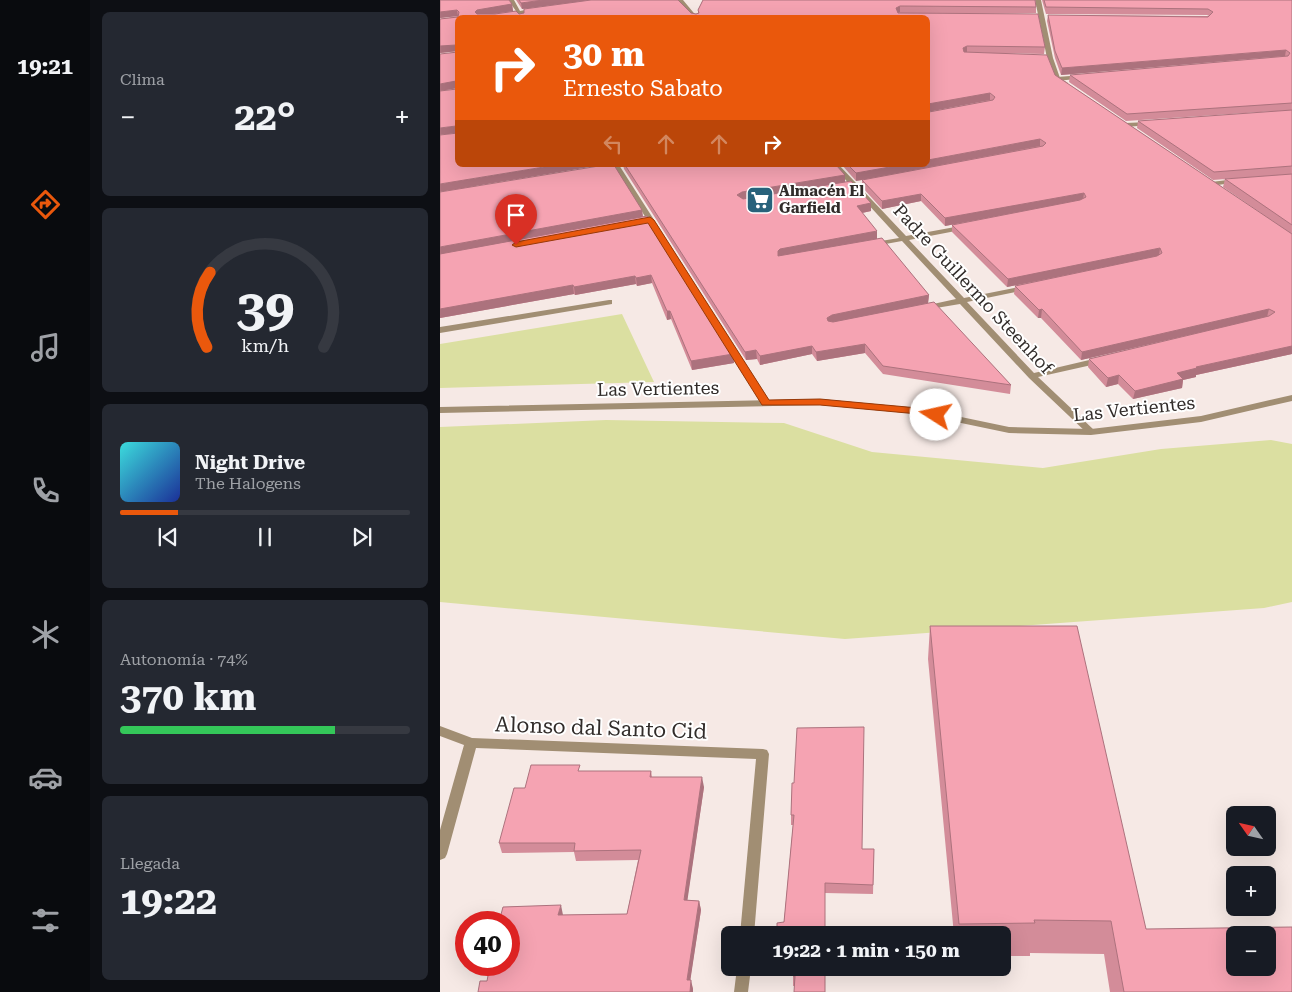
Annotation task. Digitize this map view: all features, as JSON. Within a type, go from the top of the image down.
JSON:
[{"type":"street","points":[[512,0],[521,15],[546,9]]},
{"type":"street","points":[[680,0],[693,15]]},
{"type":"street","points":[[1038,0],[1050,58],[1058,79],[1072,89]]},
{"type":"street","points":[[1032,17],[1051,17]]},
{"type":"street","points":[[1041,58],[1050,58]]},
{"type":"street","points":[[1058,79],[1087,76]]},
{"type":"street","points":[[1118,120],[1133,131]]},
{"type":"street","points":[[1125,125],[1155,123]]},
{"type":"street","points":[[607,169],[613,167]]},
{"type":"street","points":[[617,167],[766,403]]},
{"type":"street","name":"Padre Guillermo Steenhof","points":[[836,167],[1032,376],[1091,432]]},
{"type":"street","points":[[1203,178],[1219,189]]},
{"type":"street","points":[[1211,184],[1247,181]]},
{"type":"street","points":[[844,187],[863,183]]},
{"type":"street","points":[[641,221],[650,220]]},
{"type":"street","points":[[867,246],[972,226]]},
{"type":"street","points":[[916,310],[1039,285]]},
{"type":"street","points":[[440,330],[609,302]]},
{"type":"street","points":[[1032,376],[1108,358]]},
{"type":"street","name":"Las Vertientes","points":[[440,410],[820,402],[918,411],[1009,430],[1091,432],[1201,419],[1292,398]]},
{"type":"street","name":"Alonso dal Santo Cid","points":[[440,731],[471,743],[763,754],[748,926]]},
{"type":"street","points":[[440,854],[471,743]]},
{"type":"street","points":[[742,992],[743,976]]},
{"type":"green space","points":[[622,314],[654,382],[440,388],[440,344]]},
{"type":"green space","points":[[606,420],[784,423],[872,452],[1043,468],[1161,449],[1271,440],[1292,444],[1292,602],[1264,608],[845,639],[440,602],[440,427]]},
{"type":"building","points":[[440,0],[509,0],[512,4],[477,10],[475,12],[477,14],[495,14],[516,11],[519,14],[524,13],[524,9],[591,0],[678,0],[691,13],[696,14],[699,13],[698,10],[703,0],[1035,0],[1036,7],[900,6],[896,8],[898,13],[1038,14],[1045,47],[967,46],[963,48],[964,52],[1047,55],[1055,75],[1292,234],[1292,346],[1196,367],[1177,373],[1183,379],[1135,391],[1119,375],[1108,378],[1089,359],[1269,316],[1275,312],[1269,309],[1082,352],[1042,309],[1039,310],[1015,286],[1157,256],[1162,253],[1160,248],[1008,279],[952,225],[1080,200],[1086,197],[1084,193],[945,218],[921,194],[882,201],[862,180],[1043,146],[1046,143],[1040,139],[930,160],[930,112],[993,100],[995,97],[990,93],[930,104],[930,15],[458,15],[457,10],[440,12]]},
{"type":"building","points":[[519,0],[543,0],[521,3]]},
{"type":"building","points":[[1044,0],[1292,0],[1292,103],[1127,114],[1070,75],[1288,56],[1290,53],[1286,50],[1062,68],[1055,51],[1048,15],[1208,17],[1213,12],[1208,9],[1046,7]]},
{"type":"building","points":[[455,17],[455,45],[440,46],[440,19]]},
{"type":"building","points":[[455,52],[455,81],[440,84],[440,54]]},
{"type":"building","points":[[455,89],[455,126],[440,128],[440,91]]},
{"type":"building","points":[[1292,110],[1292,166],[1214,172],[1138,121]]},
{"type":"building","points":[[455,133],[455,167],[544,167],[440,184],[440,135]]},
{"type":"building","points":[[593,167],[615,167],[642,210],[440,247],[440,192]]},
{"type":"building","points":[[626,167],[838,167],[845,175],[742,192],[737,195],[743,199],[851,181],[871,203],[857,206],[877,231],[780,249],[778,256],[882,238],[929,295],[832,315],[827,318],[828,321],[833,322],[934,302],[1011,385],[883,366],[865,344],[816,352],[812,346],[760,356],[756,350],[745,352]]},
{"type":"building","points":[[850,167],[890,167],[856,173]]},
{"type":"building","points":[[1292,174],[1292,225],[1225,179]]},
{"type":"building","points":[[647,216],[733,354],[691,361],[670,311],[667,311],[651,275],[574,287],[573,285],[440,309],[440,254]]},
{"type":"building","points":[[930,626],[1077,626],[1146,929],[1226,928],[1226,976],[1276,976],[1276,927],[1292,927],[1292,992],[1124,992],[1111,921],[1034,920],[1035,923],[959,924]]},
{"type":"building","points":[[864,727],[862,849],[874,849],[873,885],[825,883],[825,926],[777,926],[777,923],[784,922],[794,815],[791,815],[792,783],[794,783],[797,728]]},
{"type":"building","points":[[531,765],[580,765],[578,771],[651,771],[650,777],[702,777],[684,900],[699,901],[687,980],[691,980],[690,992],[478,992],[480,981],[487,981],[488,976],[520,976],[520,911],[502,911],[503,907],[561,905],[558,915],[627,914],[641,850],[574,851],[575,843],[499,843],[514,788],[525,788]]},
{"type":"building","points":[[795,976],[825,976],[825,992],[794,992]]},
{"type":"place","name":"Almacén El Garfield","points":[[760,200]]},
{"type":"route","points":[[516,245],[650,220],[766,403],[820,402],[918,411],[936,415]]}]
